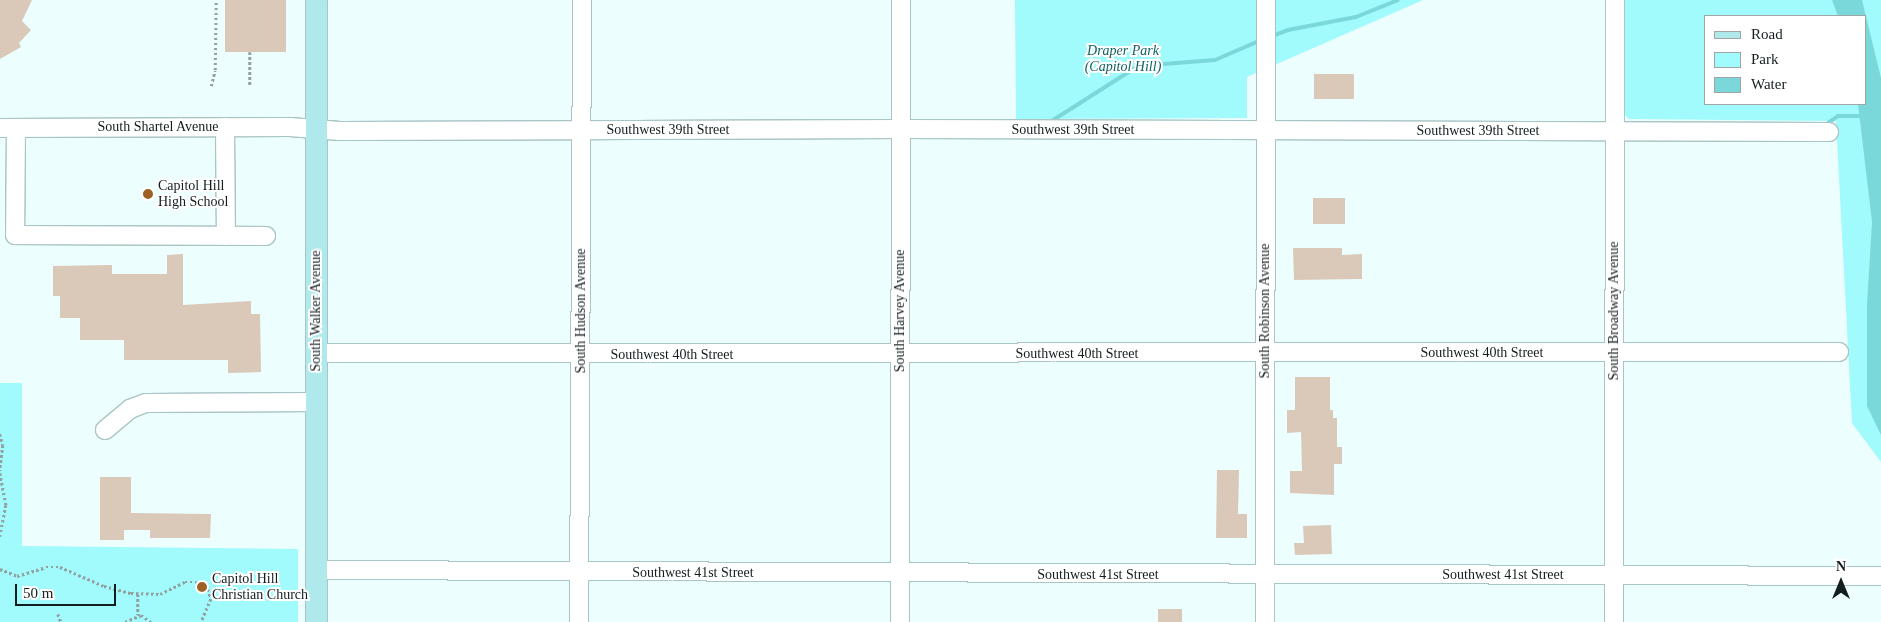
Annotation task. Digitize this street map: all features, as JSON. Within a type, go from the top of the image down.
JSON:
[{"type":"main road","name":"South Walker Avenue","points":[[316,0],[316,622]]},
{"type":"street","name":"South Hudson Avenue","points":[[579,622],[582,0]]},
{"type":"street","name":"South Harvey Avenue","points":[[900,622],[901,0]]},
{"type":"street","name":"South Robinson Avenue","points":[[1265,622],[1266,0]]},
{"type":"street","name":"South Broadway Avenue","points":[[1614,622],[1615,0]]},
{"type":"street","name":"South Shartel Avenue","points":[[8,128],[225,127],[316,129]]},
{"type":"street","points":[[225,127],[226,236]]},
{"type":"street","points":[[8,128],[16,236],[266,236]]},
{"type":"street","name":"Southwest 39th Street","points":[[316,129],[901,129],[1266,132],[1614,130],[1829,132]]},
{"type":"street","name":"Southwest 40th Street","points":[[316,353],[581,355],[1839,352]]},
{"type":"street","points":[[105,430],[130,409],[146,404],[316,402]]},
{"type":"street","name":"Southwest 41st Street","points":[[315,570],[1265,576],[1881,576]]},
{"type":"path","points":[[211,86],[215,70],[216,0]]},
{"type":"path","points":[[250,52],[250,86]]},
{"type":"path","points":[[0,434],[3,445],[0,472],[6,513],[0,536]]},
{"type":"path","points":[[0,569],[17,576],[46,566],[60,567],[104,586],[138,594],[160,594],[185,582],[200,583],[208,589],[211,599],[201,622]]},
{"type":"path","points":[[138,594],[138,615]]},
{"type":"path","points":[[58,614],[61,622]]},
{"type":"path","points":[[125,622],[138,615]]},
{"type":"path","points":[[138,615],[152,622]]},
{"type":"green space","name":"Draper Park (Capitol Hill)","points":[[1015,0],[1423,0],[1247,77],[1247,118],[1016,119]]},
{"type":"green space","points":[[1623,0],[1881,0],[1881,462],[1852,423],[1836,121],[1628,119],[1622,111]]},
{"type":"green space","points":[[0,383],[22,383],[22,546],[298,549],[298,622],[0,622]]},
{"type":"water","points":[[1832,0],[1862,0],[1866,15],[1838,15]]},
{"type":"water","points":[[1866,16],[1881,78],[1881,435],[1867,406],[1867,305],[1872,222],[1858,105],[1866,105]]},
{"type":"building","points":[[0,0],[32,0],[22,21],[31,30],[19,43],[21,47],[0,59]]},
{"type":"building","points":[[225,0],[286,0],[286,52],[225,52]]},
{"type":"building","points":[[1314,74],[1354,74],[1354,99],[1314,99]]},
{"type":"building","points":[[1313,198],[1345,198],[1345,224],[1313,224]]},
{"type":"building","points":[[1293,248],[1342,248],[1342,255],[1362,254],[1362,279],[1294,280]]},
{"type":"building","points":[[183,254],[183,305],[251,301],[251,314],[260,314],[261,372],[228,373],[228,360],[124,360],[124,340],[80,340],[80,318],[60,318],[60,296],[53,296],[53,266],[112,265],[112,274],[167,274],[167,255]]},
{"type":"building","points":[[1295,377],[1330,377],[1330,410],[1333,410],[1333,418],[1337,418],[1337,447],[1342,447],[1342,464],[1334,464],[1334,495],[1290,493],[1290,471],[1302,471],[1301,432],[1287,433],[1287,410],[1295,410]]},
{"type":"building","points":[[1217,470],[1239,470],[1238,514],[1247,514],[1247,538],[1216,538]]},
{"type":"building","points":[[100,477],[131,477],[131,513],[211,514],[210,538],[150,538],[150,530],[124,530],[124,540],[100,540]]},
{"type":"building","points":[[1331,525],[1332,554],[1295,555],[1294,543],[1304,543],[1303,526]]},
{"type":"building","points":[[1158,609],[1182,609],[1182,622],[1158,622]]},
{"type":"waterway","points":[[1270,37],[1288,30],[1356,17],[1398,0]]},
{"type":"waterway","points":[[1047,124],[1138,66],[1215,60],[1261,40]]},
{"type":"waterway","points":[[1828,123],[1838,116],[1865,116]]},
{"type":"place","name":"Capitol Hill High School","points":[[148,194]]},
{"type":"place","name":"Capitol Hill Christian Church","points":[[202,587]]}]
